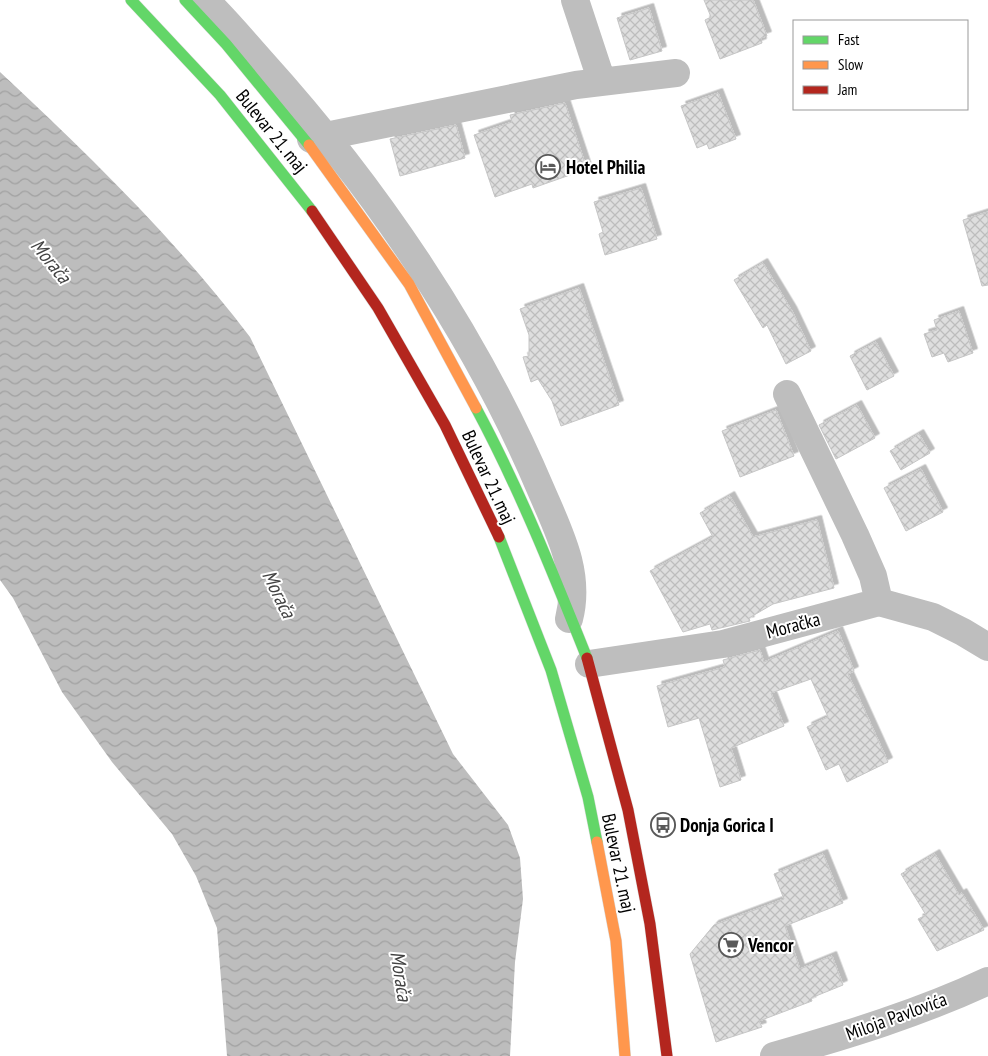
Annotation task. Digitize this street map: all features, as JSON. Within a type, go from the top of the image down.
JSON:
[{"type":"main road","name":"Bulevar 21. maj","points":[[131,0],[184,54],[241,118],[330,234],[405,352],[436,406],[478,489],[538,636],[581,774],[614,924],[620,971],[625,1056]]},
{"type":"main road","name":"Bulevar 21. maj","points":[[185,0],[316,138]]},
{"type":"main road","name":"Bulevar 21. maj","points":[[570,619],[589,664],[619,772],[650,924],[667,1056]]},
{"type":"street","points":[[205,0],[316,138],[366,189],[437,294],[490,384],[538,484],[570,563],[574,591],[570,619]]},
{"type":"street","points":[[576,0],[602,82]]},
{"type":"street","points":[[316,138],[602,82],[676,73]]},
{"type":"street","points":[[787,394],[855,535],[873,576],[879,602],[933,617],[988,647]]},
{"type":"street","name":"Moračka","points":[[589,664],[723,644],[879,602]]},
{"type":"street","name":"Miloja Pavlovića","points":[[774,1056],[936,1004],[988,980]]},
{"type":"water","name":"Morača","points":[[0,72],[131,199],[193,267],[250,337],[453,754],[508,825],[520,858],[523,899],[515,962],[510,1056],[227,1056],[217,928],[196,876],[172,834],[112,762],[62,692],[13,598],[0,580]]},
{"type":"building","points":[[704,0],[753,0],[767,36],[761,38],[762,43],[720,59],[705,20],[711,17]]},
{"type":"building","points":[[649,8],[662,51],[630,60],[617,18]]},
{"type":"building","points":[[718,93],[736,139],[709,149],[707,144],[697,148],[681,106]]},
{"type":"building","points":[[565,103],[587,169],[533,188],[532,184],[495,197],[474,135],[512,122],[510,115]]},
{"type":"building","points":[[456,125],[465,158],[400,176],[390,139]]},
{"type":"building","points":[[641,188],[657,239],[605,255],[599,234],[603,232],[594,202]]},
{"type":"building","points":[[988,212],[988,285],[982,286],[963,220]]},
{"type":"building","points":[[763,263],[792,311],[811,351],[786,364],[767,325],[763,328],[734,280]]},
{"type":"building","points":[[579,288],[619,405],[561,426],[552,401],[538,379],[531,382],[523,357],[529,356],[529,335],[520,309]]},
{"type":"building","points":[[959,311],[973,353],[948,362],[944,353],[932,357],[924,334],[937,330],[934,320]]},
{"type":"building","points":[[876,342],[894,376],[867,390],[850,356]]},
{"type":"building","points":[[857,405],[875,438],[836,459],[819,425]]},
{"type":"building","points":[[776,410],[794,456],[740,477],[722,431]]},
{"type":"building","points":[[919,434],[930,453],[901,470],[890,451]]},
{"type":"building","points":[[921,469],[943,512],[906,531],[884,488]]},
{"type":"building","points":[[730,496],[753,537],[817,520],[834,588],[773,604],[749,618],[750,621],[712,630],[710,624],[683,632],[650,571],[713,537],[700,513]]},
{"type":"building","points":[[838,631],[854,671],[848,674],[888,762],[847,782],[839,764],[826,770],[807,727],[828,717],[811,679],[771,693],[784,726],[731,748],[741,780],[720,787],[699,718],[668,727],[657,686],[725,667],[723,660],[760,650],[764,662]]},
{"type":"building","points":[[823,854],[843,903],[785,926],[800,969],[832,956],[843,985],[811,998],[812,1001],[759,1021],[762,1027],[716,1042],[690,954],[714,925],[784,899],[774,874]]},
{"type":"building","points":[[935,854],[959,895],[962,893],[984,930],[937,951],[918,919],[926,915],[901,874]]},
{"type":"traffic: fast","points":[[131,0],[220,95],[312,211]]},
{"type":"traffic: fast","points":[[185,0],[226,44],[309,145]]},
{"type":"traffic: fast","points":[[476,408],[521,500],[587,658]]},
{"type":"traffic: fast","points":[[499,537],[551,670],[588,797],[597,842]]},
{"type":"traffic: slow","points":[[309,145],[409,284],[476,408]]},
{"type":"traffic: slow","points":[[597,842],[616,941],[625,1056]]},
{"type":"traffic: jam","points":[[312,211],[378,308],[445,425],[499,537]]},
{"type":"traffic: jam","points":[[587,658],[628,810],[650,924],[667,1056]]},
{"type":"place","name":"Hotel Philia","points":[[548,167]]},
{"type":"place","name":"Donja Gorica I","points":[[663,825]]},
{"type":"place","name":"Vencor","points":[[731,945]]}]
